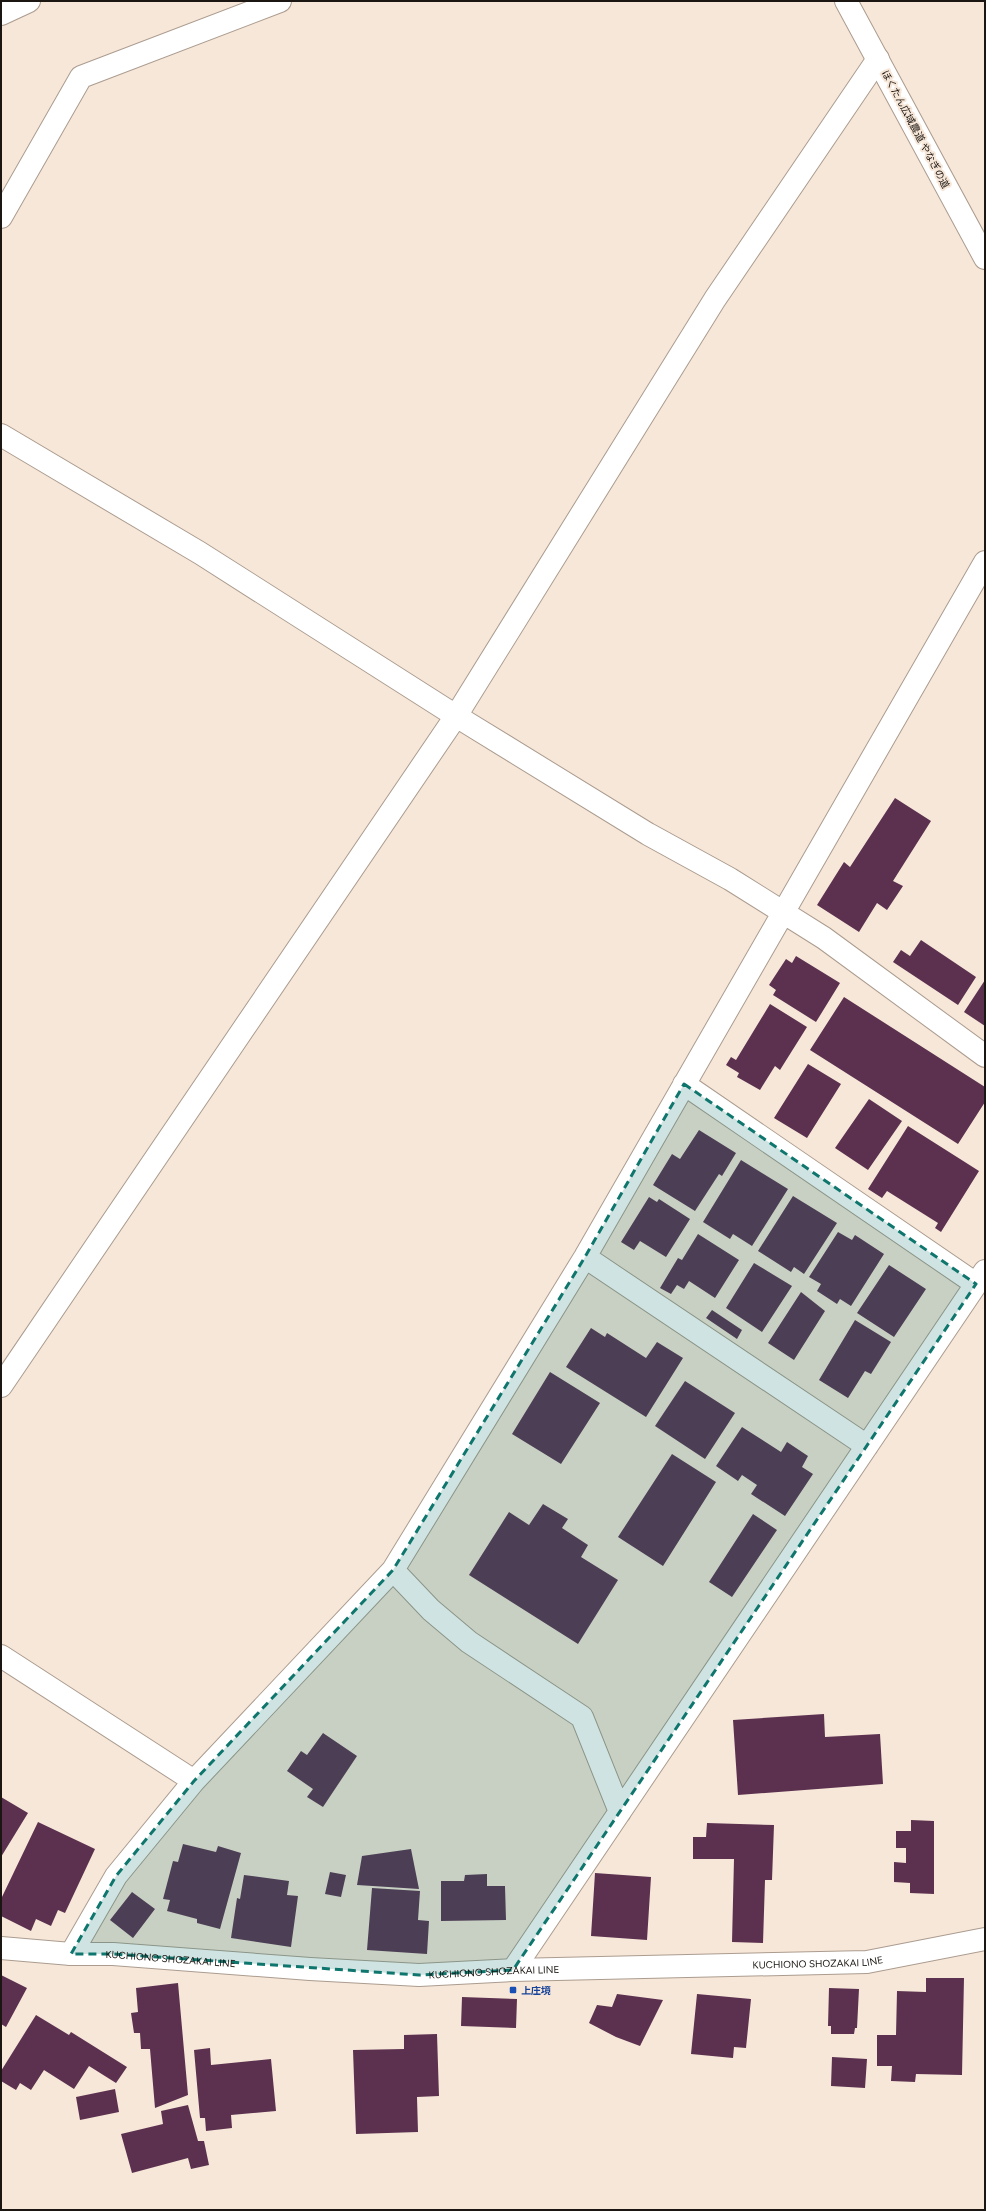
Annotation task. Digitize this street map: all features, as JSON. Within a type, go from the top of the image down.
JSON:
[{"type":"street","points":[[1,14],[29,1]]},
{"type":"street","points":[[1,217],[81,77],[280,1]]},
{"type":"street","name":"ほくたん広域農道 やなぎの道","points":[[846,1],[985,258]]},
{"type":"street","points":[[1,1386],[456,716],[714,299],[878,59]]},
{"type":"street","points":[[1,435],[37,458],[200,553],[456,716],[648,834],[730,879],[824,938],[985,1056]]},
{"type":"street","points":[[71,1954],[116,1876],[194,1781],[393,1570],[585,1257],[985,562]]},
{"type":"street","points":[[513,1970],[980,1278],[684,1084]]},
{"type":"street","points":[[585,1257],[867,1446]]},
{"type":"street","points":[[393,1570],[431,1610],[469,1642],[582,1717],[620,1812]]},
{"type":"street","points":[[1,1656],[194,1781]]},
{"type":"street","name":"KUCHIONO SHOZAKAI LINE","points":[[1,1948],[71,1954],[113,1954],[419,1976],[513,1970],[867,1962],[985,1939]]},
{"type":"highlighted area","points":[[684,1084],[976,1284],[513,1970],[419,1975],[113,1954],[71,1954],[116,1876],[194,1781],[393,1570],[585,1257]]},
{"type":"building","points":[[895,798],[931,821],[893,881],[903,886],[887,910],[877,903],[859,932],[817,905],[844,862],[850,867]]},
{"type":"building","points":[[921,940],[976,977],[958,1005],[893,962],[901,950],[910,956]]},
{"type":"building","points":[[796,956],[840,983],[816,1022],[773,995],[776,990],[769,985],[786,959],[792,963]]},
{"type":"building","points":[[985,980],[985,1026],[964,1012]]},
{"type":"building","points":[[844,997],[985,1087],[985,1102],[958,1144],[810,1050]]},
{"type":"building","points":[[770,1004],[807,1027],[780,1070],[775,1066],[760,1090],[737,1077],[739,1073],[726,1065],[731,1057],[736,1060]]},
{"type":"building","points":[[808,1064],[841,1084],[807,1138],[774,1118]]},
{"type":"building","points":[[869,1099],[902,1121],[868,1170],[835,1148]]},
{"type":"building","points":[[908,1126],[979,1171],[941,1232],[935,1228],[938,1223],[887,1191],[882,1198],[868,1189]]},
{"type":"building","points":[[699,1130],[736,1153],[722,1176],[719,1174],[695,1211],[653,1185],[672,1154],[680,1159]]},
{"type":"building","points":[[741,1160],[788,1189],[752,1246],[733,1234],[730,1239],[703,1222]]},
{"type":"building","points":[[793,1196],[837,1223],[804,1274],[794,1267],[791,1272],[758,1251]]},
{"type":"building","points":[[649,1197],[657,1202],[659,1199],[690,1219],[666,1257],[640,1241],[634,1250],[621,1242]]},
{"type":"building","points":[[838,1232],[852,1240],[855,1235],[884,1254],[851,1306],[840,1299],[837,1304],[817,1291],[821,1284],[809,1277]]},
{"type":"building","points":[[698,1234],[739,1260],[715,1298],[689,1281],[684,1289],[677,1285],[671,1294],[660,1288],[678,1258],[682,1260]]},
{"type":"building","points":[[754,1263],[792,1286],[762,1332],[726,1308]]},
{"type":"building","points":[[889,1265],[926,1289],[894,1337],[857,1313]]},
{"type":"building","points":[[801,1292],[825,1311],[794,1360],[768,1343]]},
{"type":"building","points":[[712,1310],[742,1330],[737,1339],[706,1318]]},
{"type":"building","points":[[855,1320],[891,1342],[871,1374],[865,1371],[848,1398],[819,1380]]},
{"type":"building","points":[[591,1328],[605,1337],[607,1333],[646,1358],[657,1342],[683,1358],[646,1417],[566,1367]]},
{"type":"building","points":[[550,1372],[600,1403],[561,1464],[512,1434]]},
{"type":"building","points":[[685,1381],[735,1413],[705,1459],[655,1426]]},
{"type":"building","points":[[742,1427],[781,1452],[787,1442],[808,1456],[802,1467],[813,1474],[785,1516],[751,1494],[757,1485],[742,1475],[738,1481],[716,1466]]},
{"type":"building","points":[[672,1454],[716,1482],[663,1566],[618,1537]]},
{"type":"building","points":[[543,1504],[568,1519],[562,1528],[588,1545],[581,1557],[618,1580],[578,1644],[469,1575],[509,1512],[529,1525]]},
{"type":"building","points":[[753,1514],[777,1530],[732,1597],[709,1582]]},
{"type":"building","points":[[824,1714],[825,1737],[880,1734],[883,1784],[738,1795],[733,1720]]},
{"type":"building","points":[[323,1733],[357,1756],[323,1807],[307,1797],[313,1789],[287,1771],[301,1751],[307,1755]]},
{"type":"building","points":[[1,1797],[28,1813],[1,1857]]},
{"type":"building","points":[[911,1820],[934,1821],[934,1894],[910,1893],[910,1883],[894,1882],[894,1862],[906,1863],[906,1848],[896,1848],[896,1831],[911,1831]]},
{"type":"building","points":[[38,1822],[95,1849],[65,1913],[58,1910],[51,1926],[36,1919],[31,1931],[1,1916],[1,1899]]},
{"type":"building","points":[[707,1823],[774,1825],[772,1880],[765,1880],[763,1943],[732,1942],[734,1859],[693,1859],[693,1837],[706,1837]]},
{"type":"building","points":[[183,1844],[216,1852],[218,1846],[241,1853],[220,1929],[197,1923],[197,1919],[167,1911],[170,1900],[163,1899],[173,1861],[178,1862]]},
{"type":"building","points":[[411,1849],[419,1889],[357,1885],[362,1856]]},
{"type":"building","points":[[330,1872],[346,1875],[341,1897],[325,1894]]},
{"type":"building","points":[[595,1873],[651,1877],[647,1940],[591,1936]]},
{"type":"building","points":[[487,1874],[487,1886],[505,1886],[506,1920],[441,1921],[441,1881],[464,1881],[465,1875]]},
{"type":"building","points":[[244,1875],[289,1881],[287,1895],[298,1896],[291,1947],[231,1938],[237,1898],[240,1899]]},
{"type":"building","points":[[372,1888],[420,1891],[418,1920],[429,1921],[427,1954],[367,1950]]},
{"type":"building","points":[[132,1892],[155,1909],[133,1938],[110,1920]]},
{"type":"building","points":[[1,1975],[27,1988],[6,2027],[1,2024]]},
{"type":"building","points":[[926,1978],[964,1978],[962,2075],[916,2074],[915,2082],[891,2081],[892,2066],[877,2066],[877,2035],[896,2035],[897,1991],[926,1992]]},
{"type":"building","points":[[178,1983],[188,2095],[155,2108],[150,2049],[141,2049],[140,2033],[134,2033],[131,2013],[138,2012],[136,1988]]},
{"type":"building","points":[[829,1988],[859,1989],[857,2028],[855,2028],[854,2034],[831,2034],[831,2026],[828,2026]]},
{"type":"building","points":[[617,1994],[663,2000],[640,2046],[616,2037],[589,2023],[597,2005],[612,2007]]},
{"type":"building","points":[[697,1994],[751,1999],[746,2048],[734,2047],[733,2058],[691,2054]]},
{"type":"building","points":[[462,1997],[517,1999],[516,2028],[461,2026]]},
{"type":"building","points":[[36,2015],[69,2035],[71,2032],[127,2067],[116,2083],[89,2066],[74,2089],[44,2070],[31,2090],[20,2083],[16,2090],[1,2081],[1,2071]]},
{"type":"building","points":[[437,2034],[439,2096],[417,2097],[418,2132],[356,2134],[353,2050],[404,2049],[404,2035]]},
{"type":"building","points":[[210,2048],[211,2065],[271,2059],[276,2111],[231,2115],[232,2128],[206,2131],[205,2118],[200,2118],[194,2050]]},
{"type":"building","points":[[832,2057],[867,2059],[865,2088],[831,2086]]},
{"type":"building","points":[[115,2089],[119,2112],[80,2120],[76,2097]]},
{"type":"building","points":[[188,2105],[198,2141],[204,2141],[209,2165],[191,2169],[188,2158],[132,2173],[121,2134],[163,2124],[161,2111]]},
{"type":"place","name":"上庄境","points":[[513,1990]]}]
